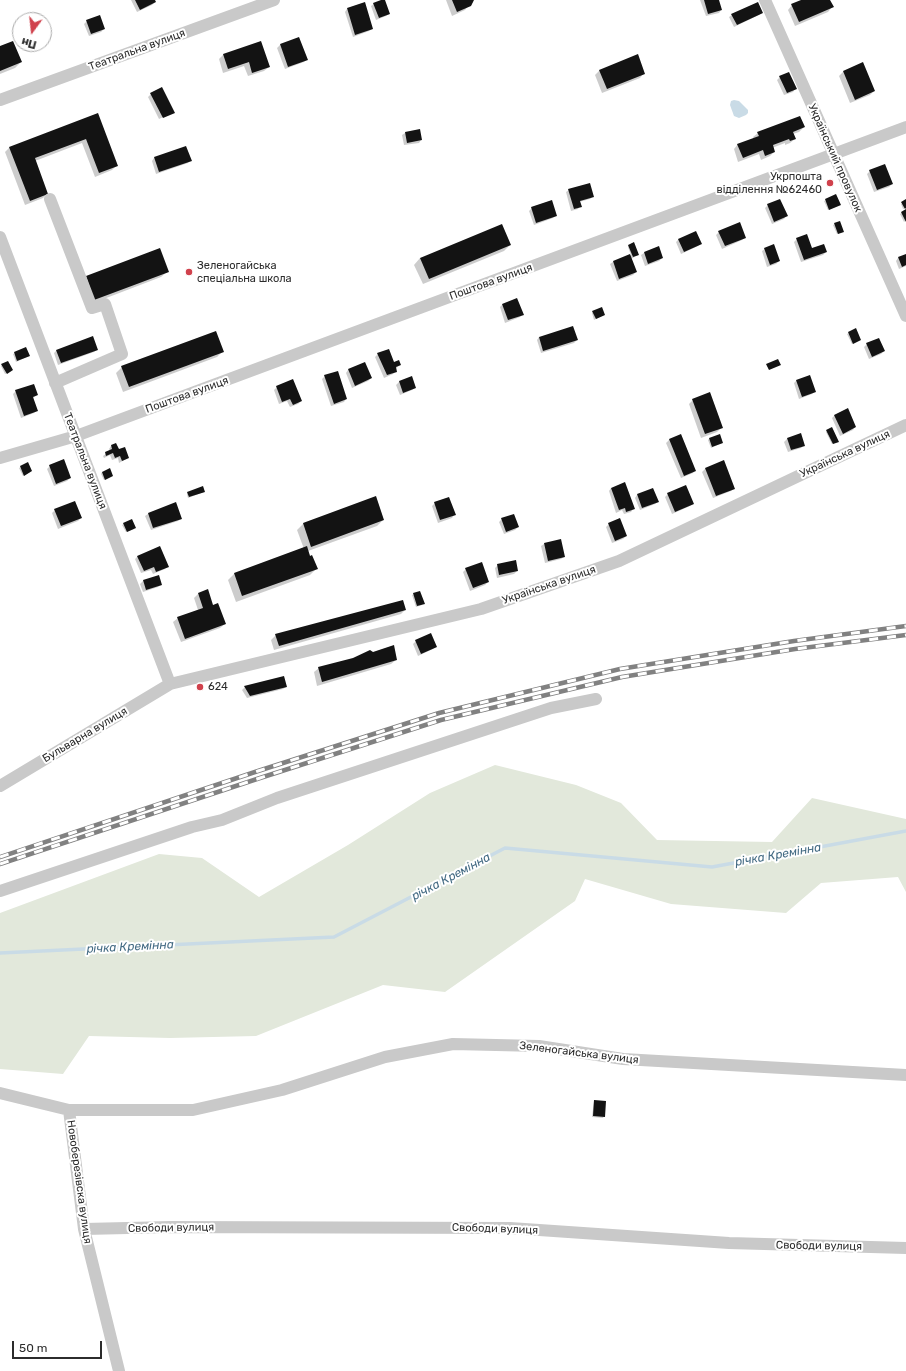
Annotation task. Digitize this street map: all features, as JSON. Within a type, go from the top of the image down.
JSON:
[{"type":"street","name":"Театральна вулиця","points":[[0,100],[274,0]]},
{"type":"street","name":"Український провулок","points":[[765,0],[906,316]]},
{"type":"street","name":"Поштова вулиця","points":[[0,458],[76,436],[906,127]]},
{"type":"street","points":[[50,199],[92,308],[105,304],[122,354],[55,383]]},
{"type":"street","name":"Театральна вулиця","points":[[0,237],[170,684]]},
{"type":"street","name":"Українська вулиця","points":[[170,684],[481,609],[619,561],[906,425]]},
{"type":"street","name":"Бульварна вулиця","points":[[0,786],[170,684]]},
{"type":"street","points":[[0,891],[192,827],[222,820],[277,798],[543,710],[596,699]]},
{"type":"street","name":"Зеленогайська вулиця","points":[[0,1093],[68,1110],[193,1110],[282,1090],[385,1057],[453,1044],[539,1046],[623,1059],[906,1075]]},
{"type":"street","name":"Новоберезівска вулиця","points":[[68,1110],[84,1229],[119,1371]]},
{"type":"street","name":"Свободи вулиця","points":[[84,1229],[171,1227],[510,1228],[729,1244],[906,1248]]},
{"type":"shaded area","points":[[495,765],[576,785],[621,803],[657,840],[772,842],[812,798],[906,819],[906,892],[898,877],[821,883],[786,913],[671,904],[585,879],[575,901],[445,992],[383,985],[256,1036],[170,1038],[89,1036],[63,1074],[0,1069],[0,913],[159,854],[202,858],[259,897],[348,845],[430,793]]},
{"type":"water","points":[[731,101],[739,101],[748,110],[746,115],[739,118],[734,116],[730,105]]},
{"type":"building","points":[[135,0],[155,0],[156,2],[140,10]]},
{"type":"building","points":[[385,0],[390,14],[379,18],[373,3]]},
{"type":"building","points":[[452,0],[474,0],[471,6],[457,12]]},
{"type":"building","points":[[704,0],[719,0],[722,10],[708,14]]},
{"type":"building","points":[[801,0],[830,0],[834,7],[799,22],[791,4]]},
{"type":"building","points":[[365,2],[373,29],[355,35],[347,8]]},
{"type":"building","points":[[758,2],[763,13],[737,25],[731,14]]},
{"type":"building","points":[[100,15],[105,29],[91,34],[86,20]]},
{"type":"building","points":[[299,37],[308,60],[288,67],[280,44]]},
{"type":"building","points":[[12,41],[12,52],[18,52],[22,62],[0,71],[0,46]]},
{"type":"building","points":[[261,41],[270,67],[252,73],[249,62],[228,69],[223,54]]},
{"type":"building","points":[[638,54],[645,74],[607,89],[599,70]]},
{"type":"building","points":[[863,62],[875,91],[855,100],[843,71]]},
{"type":"building","points":[[789,72],[797,89],[787,93],[779,76]]},
{"type":"building","points":[[162,87],[175,113],[163,118],[150,93]]},
{"type":"building","points":[[98,113],[118,166],[99,173],[86,139],[35,158],[48,194],[30,201],[9,147]]},
{"type":"building","points":[[800,116],[805,127],[793,132],[796,139],[790,141],[789,139],[773,145],[775,152],[765,156],[763,150],[743,158],[737,144],[759,136],[757,132]]},
{"type":"building","points":[[420,129],[422,140],[407,143],[405,132]]},
{"type":"building","points":[[186,146],[192,161],[159,172],[154,157]]},
{"type":"building","points":[[885,164],[893,184],[877,190],[869,170]]},
{"type":"building","points":[[590,183],[594,197],[580,201],[582,207],[574,209],[568,189]]},
{"type":"building","points":[[836,194],[841,205],[829,210],[825,199]]},
{"type":"building","points":[[780,199],[788,216],[774,222],[767,204]]},
{"type":"building","points":[[906,199],[906,208],[905,209],[901,202]]},
{"type":"building","points":[[552,200],[557,216],[536,223],[531,207]]},
{"type":"building","points":[[906,209],[906,222],[901,212]]},
{"type":"building","points":[[840,221],[844,232],[838,234],[834,223]]},
{"type":"building","points":[[740,222],[746,238],[725,246],[718,231]]},
{"type":"building","points":[[502,224],[511,245],[429,279],[420,258]]},
{"type":"building","points":[[696,231],[702,244],[684,252],[678,239]]},
{"type":"building","points":[[807,234],[812,248],[824,244],[827,252],[804,260],[796,238]]},
{"type":"building","points":[[634,242],[639,255],[633,257],[628,245]]},
{"type":"building","points":[[774,244],[780,261],[770,265],[764,248]]},
{"type":"building","points":[[659,246],[663,258],[648,264],[644,252]]},
{"type":"building","points":[[160,248],[169,272],[94,300],[86,276]]},
{"type":"building","points":[[630,254],[637,272],[619,279],[613,261]]},
{"type":"building","points":[[906,254],[906,265],[902,267],[898,257]]},
{"type":"building","points":[[517,298],[524,315],[508,320],[502,304]]},
{"type":"building","points":[[602,307],[605,315],[596,319],[592,311]]},
{"type":"building","points":[[573,326],[578,340],[543,351],[539,337]]},
{"type":"building","points":[[856,328],[861,340],[853,344],[848,332]]},
{"type":"building","points":[[216,331],[224,352],[129,387],[121,366]]},
{"type":"building","points":[[93,336],[98,350],[61,363],[56,350]]},
{"type":"building","points":[[879,338],[885,351],[872,357],[866,343]]},
{"type":"building","points":[[26,347],[30,356],[17,361],[14,352]]},
{"type":"building","points":[[389,349],[394,362],[399,360],[401,365],[396,367],[397,372],[387,375],[377,353]]},
{"type":"building","points":[[778,359],[781,365],[769,370],[766,364]]},
{"type":"building","points":[[8,361],[13,370],[7,374],[1,364]]},
{"type":"building","points":[[365,362],[372,378],[355,386],[348,369]]},
{"type":"building","points":[[338,371],[347,399],[334,404],[324,375]]},
{"type":"building","points":[[810,375],[816,392],[802,397],[796,380]]},
{"type":"building","points":[[412,376],[416,388],[403,393],[399,381]]},
{"type":"building","points":[[293,379],[302,401],[293,405],[290,399],[282,402],[276,386]]},
{"type":"building","points":[[34,384],[38,395],[33,397],[38,411],[24,416],[15,390]]},
{"type":"building","points":[[710,392],[723,428],[705,434],[692,399]]},
{"type":"building","points":[[848,408],[856,427],[843,434],[834,415]]},
{"type":"building","points":[[832,427],[839,442],[833,444],[826,430]]},
{"type":"building","points":[[801,433],[805,446],[791,450],[787,438]]},
{"type":"building","points":[[681,434],[696,471],[684,476],[669,439]]},
{"type":"building","points":[[720,434],[723,443],[712,447],[709,438]]},
{"type":"building","points":[[116,443],[119,449],[125,447],[129,458],[122,461],[120,456],[115,458],[113,453],[106,456],[105,452],[112,449],[111,445]]},
{"type":"building","points":[[64,459],[71,478],[56,484],[49,465]]},
{"type":"building","points":[[724,460],[735,489],[716,496],[705,468]]},
{"type":"building","points":[[28,462],[32,471],[24,476],[20,466]]},
{"type":"building","points":[[110,468],[113,476],[105,480],[102,472]]},
{"type":"building","points":[[625,482],[635,509],[626,512],[625,508],[619,510],[611,488]]},
{"type":"building","points":[[686,485],[694,504],[675,512],[667,493]]},
{"type":"building","points":[[203,486],[205,492],[189,497],[187,492]]},
{"type":"building","points":[[653,488],[659,502],[642,508],[637,494]]},
{"type":"building","points":[[376,496],[384,520],[311,547],[303,523]]},
{"type":"building","points":[[449,497],[456,515],[440,520],[434,502]]},
{"type":"building","points":[[75,501],[82,518],[61,526],[54,509]]},
{"type":"building","points":[[176,502],[182,519],[153,528],[148,513]]},
{"type":"building","points":[[514,514],[519,527],[506,532],[501,518]]},
{"type":"building","points":[[620,518],[627,536],[615,541],[608,523]]},
{"type":"building","points":[[132,519],[136,528],[127,532],[123,523]]},
{"type":"building","points":[[561,539],[565,557],[548,561],[544,543]]},
{"type":"building","points":[[160,546],[169,567],[156,572],[154,567],[144,571],[137,556]]},
{"type":"building","points":[[307,546],[310,556],[312,555],[318,569],[242,596],[234,573]]},
{"type":"building","points":[[516,560],[518,571],[499,575],[497,564]]},
{"type":"building","points":[[482,562],[489,582],[473,588],[465,568]]},
{"type":"building","points":[[159,575],[162,585],[146,590],[143,580]]},
{"type":"building","points":[[208,589],[213,605],[218,603],[226,624],[185,639],[177,617],[203,608],[198,593]]},
{"type":"building","points":[[420,591],[425,604],[417,606],[413,593]]},
{"type":"building","points":[[403,600],[406,610],[279,646],[275,634]]},
{"type":"building","points":[[431,633],[437,647],[421,654],[415,640]]},
{"type":"building","points":[[394,645],[397,660],[322,682],[318,667],[353,658],[370,650],[373,652]]},
{"type":"building","points":[[284,676],[287,687],[250,696],[244,686]]},
{"type":"building","points":[[594,1100],[606,1101],[605,1117],[593,1116]]},
{"type":"waterway","name":"річка Кремінна","points":[[0,953],[334,937],[505,848],[712,867],[906,831]]},
{"type":"railway","points":[[0,857],[258,771],[439,713],[620,669],[794,641],[906,626]]},
{"type":"railway","points":[[0,864],[441,720],[622,677],[795,649],[906,635]]},
{"type":"place","name":"Укрпошта відділення №62460","points":[[830,183]]},
{"type":"place","name":"Зеленогайська спеціальна школа","points":[[189,272]]},
{"type":"place","name":"624","points":[[200,687]]}]
